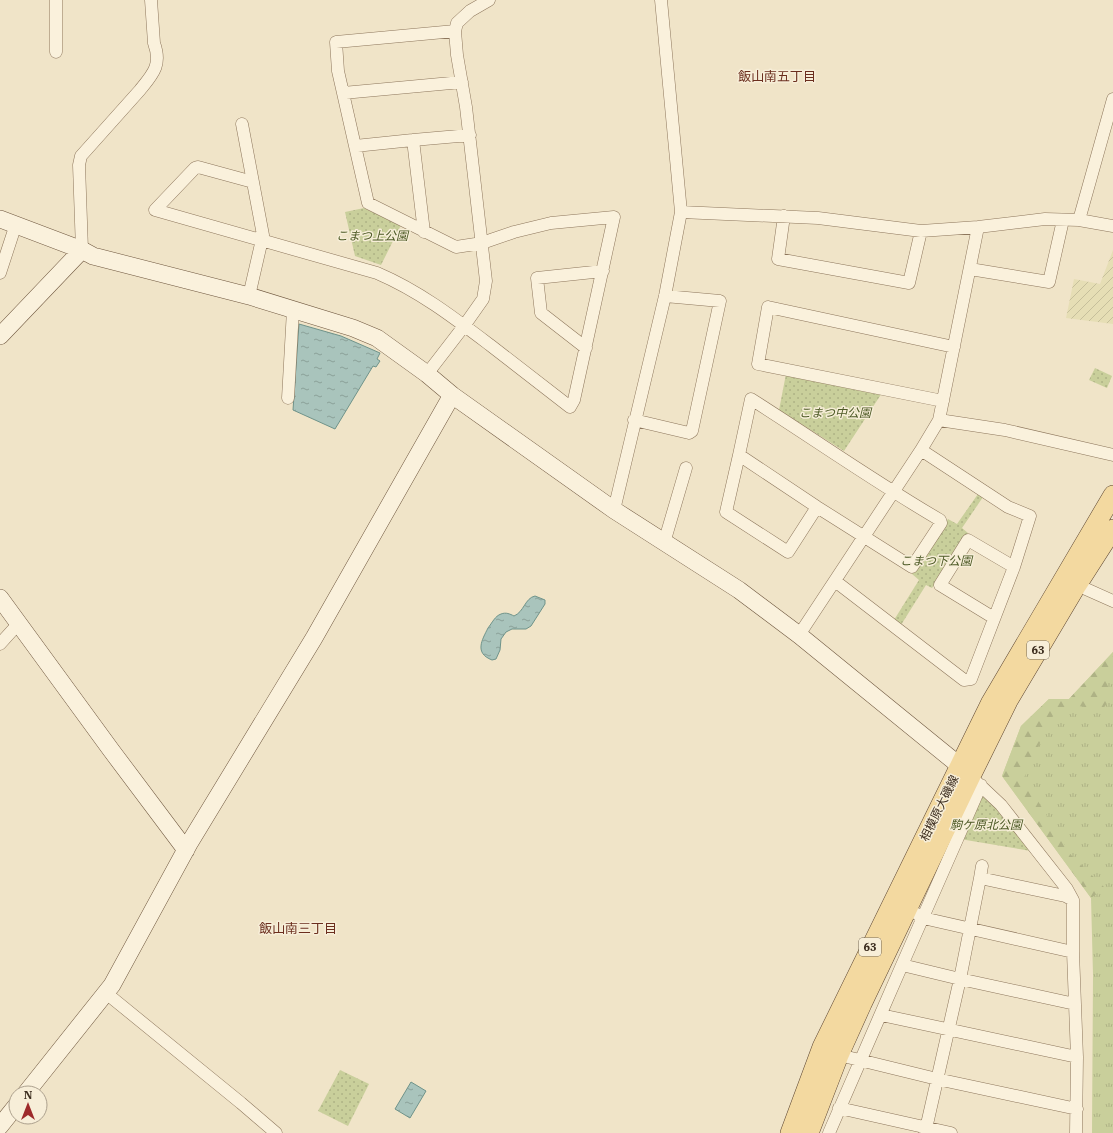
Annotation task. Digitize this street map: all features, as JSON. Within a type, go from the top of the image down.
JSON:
[{"type":"main road","name":"相模原大磯線","points":[[970,776],[998,688],[1113,495]]},
{"type":"main road","name":"相模原大磯線","points":[[790,1133],[831,1051],[907,910],[970,776],[1008,701],[1077,584],[1113,529]]},
{"type":"main road","name":"相模原大磯線","points":[[809,1133],[831,1051]]},
{"type":"street","points":[[56,0],[60,47]]},
{"type":"street","points":[[0,336],[82,250],[79,164],[81,156],[140,90],[158,65],[154,43],[151,0]]},
{"type":"street","points":[[427,374],[483,299],[486,281],[470,135],[462,82],[456,55],[455,31],[457,22],[469,6],[489,0]]},
{"type":"street","points":[[614,510],[634,420],[665,296],[681,212],[661,0]]},
{"type":"street","points":[[253,182],[198,167],[195,168],[155,210],[382,276],[400,283],[464,326],[570,407],[574,400],[614,217],[551,223],[514,232],[482,243],[456,247],[368,203],[338,71],[336,42],[455,31]]},
{"type":"street","points":[[343,93],[462,82]]},
{"type":"street","points":[[1079,220],[1113,99]]},
{"type":"street","points":[[242,124],[263,235],[249,296]]},
{"type":"street","points":[[355,146],[470,135]]},
{"type":"street","points":[[413,140],[424,232]]},
{"type":"street","points":[[681,212],[818,218],[921,232],[978,228],[1045,219],[1079,220],[1113,226]]},
{"type":"street","points":[[784,216],[778,259],[909,283],[921,232]]},
{"type":"street","points":[[970,269],[1049,282],[1063,220]]},
{"type":"street","points":[[0,273],[8,222],[82,250],[93,256],[249,296],[353,328],[377,338],[427,374],[452,395],[614,510],[739,590],[799,635],[970,776],[1001,805],[1067,889],[1073,900],[1073,952],[1077,1057],[1076,1133]]},
{"type":"street","points":[[799,635],[921,450],[939,420],[978,228]]},
{"type":"street","points":[[586,348],[541,313],[538,278],[603,271]]},
{"type":"street","points":[[634,420],[689,433],[692,432],[720,301],[665,296]]},
{"type":"street","points":[[943,401],[758,364],[768,307],[954,347]]},
{"type":"street","points":[[285,392],[293,310]]},
{"type":"street","points":[[32,1085],[112,985],[186,850],[314,638],[452,395]]},
{"type":"street","points":[[739,455],[817,507],[912,567],[941,523],[940,520],[893,492],[751,398],[726,512],[788,552],[817,507]]},
{"type":"street","points":[[939,420],[1011,432],[1113,456]]},
{"type":"street","points":[[835,581],[964,680],[971,678],[1014,567],[1030,516],[1008,507],[921,450]]},
{"type":"street","points":[[664,543],[686,468]]},
{"type":"street","points":[[994,618],[940,585],[968,540],[1014,567]]},
{"type":"street","points":[[1077,584],[1113,601]]},
{"type":"street","points":[[0,598],[186,850]]},
{"type":"street","points":[[0,644],[19,623]]},
{"type":"street","points":[[829,1133],[902,965],[907,910],[970,776]]},
{"type":"street","points":[[926,1130],[971,929],[982,866]]},
{"type":"street","points":[[980,878],[1065,896],[1073,900]]},
{"type":"street","points":[[907,910],[971,929],[1073,952]]},
{"type":"street","points":[[902,965],[1075,1004]]},
{"type":"street","points":[[106,993],[276,1133]]},
{"type":"street","points":[[881,1014],[1077,1057]]},
{"type":"street","points":[[831,1051],[861,1061],[937,1079],[1077,1109]]},
{"type":"street","points":[[839,1108],[926,1130],[951,1133]]},
{"type":"street","points":[[0,1126],[8,1116]]},
{"type":"shaded area","points":[[1113,250],[1113,324],[1066,318],[1074,279],[1100,284]]},
{"type":"green space","name":"こまつ上公園","points":[[364,208],[401,225],[381,265],[355,256],[345,212]]},
{"type":"green space","points":[[1095,368],[1112,376],[1107,388],[1089,380]]},
{"type":"green space","name":"こまつ中公園","points":[[786,374],[882,393],[844,451],[779,410]]},
{"type":"green space","name":"こまつ下公園","points":[[978,494],[983,497],[962,528],[968,533],[932,588],[926,585],[901,625],[894,620],[919,580],[912,574],[948,519],[957,524]]},
{"type":"green space","points":[[1113,652],[1113,1133],[1092,1133],[1093,975],[1091,898],[1002,776],[1021,726],[1049,699],[1069,699]]},
{"type":"green space","points":[[1113,652],[1113,671],[1106,679],[1111,698],[1102,710],[1073,705],[1052,717],[1024,778],[1070,854],[1105,888],[1091,898],[1002,776],[1021,726],[1049,699],[1069,699]]},
{"type":"green space","name":"駒ケ原北公園","points":[[979,794],[992,803],[1031,851],[960,839]]},
{"type":"green space","points":[[340,1070],[369,1084],[348,1126],[318,1111]]},
{"type":"water","points":[[299,324],[341,336],[380,353],[377,359],[380,361],[376,367],[373,366],[335,429],[293,410]]},
{"type":"water","points":[[535,596],[545,600],[545,604],[531,626],[526,629],[512,629],[506,632],[501,639],[500,650],[496,659],[492,660],[486,657],[481,650],[482,642],[488,628],[497,616],[503,613],[514,616],[529,599]]},
{"type":"water","points":[[411,1082],[426,1091],[410,1118],[395,1109]]},
{"type":"district","name":"飯山南五丁目","points":[[777,76]]},
{"type":"district","name":"飯山南三丁目","points":[[298,928]]}]
